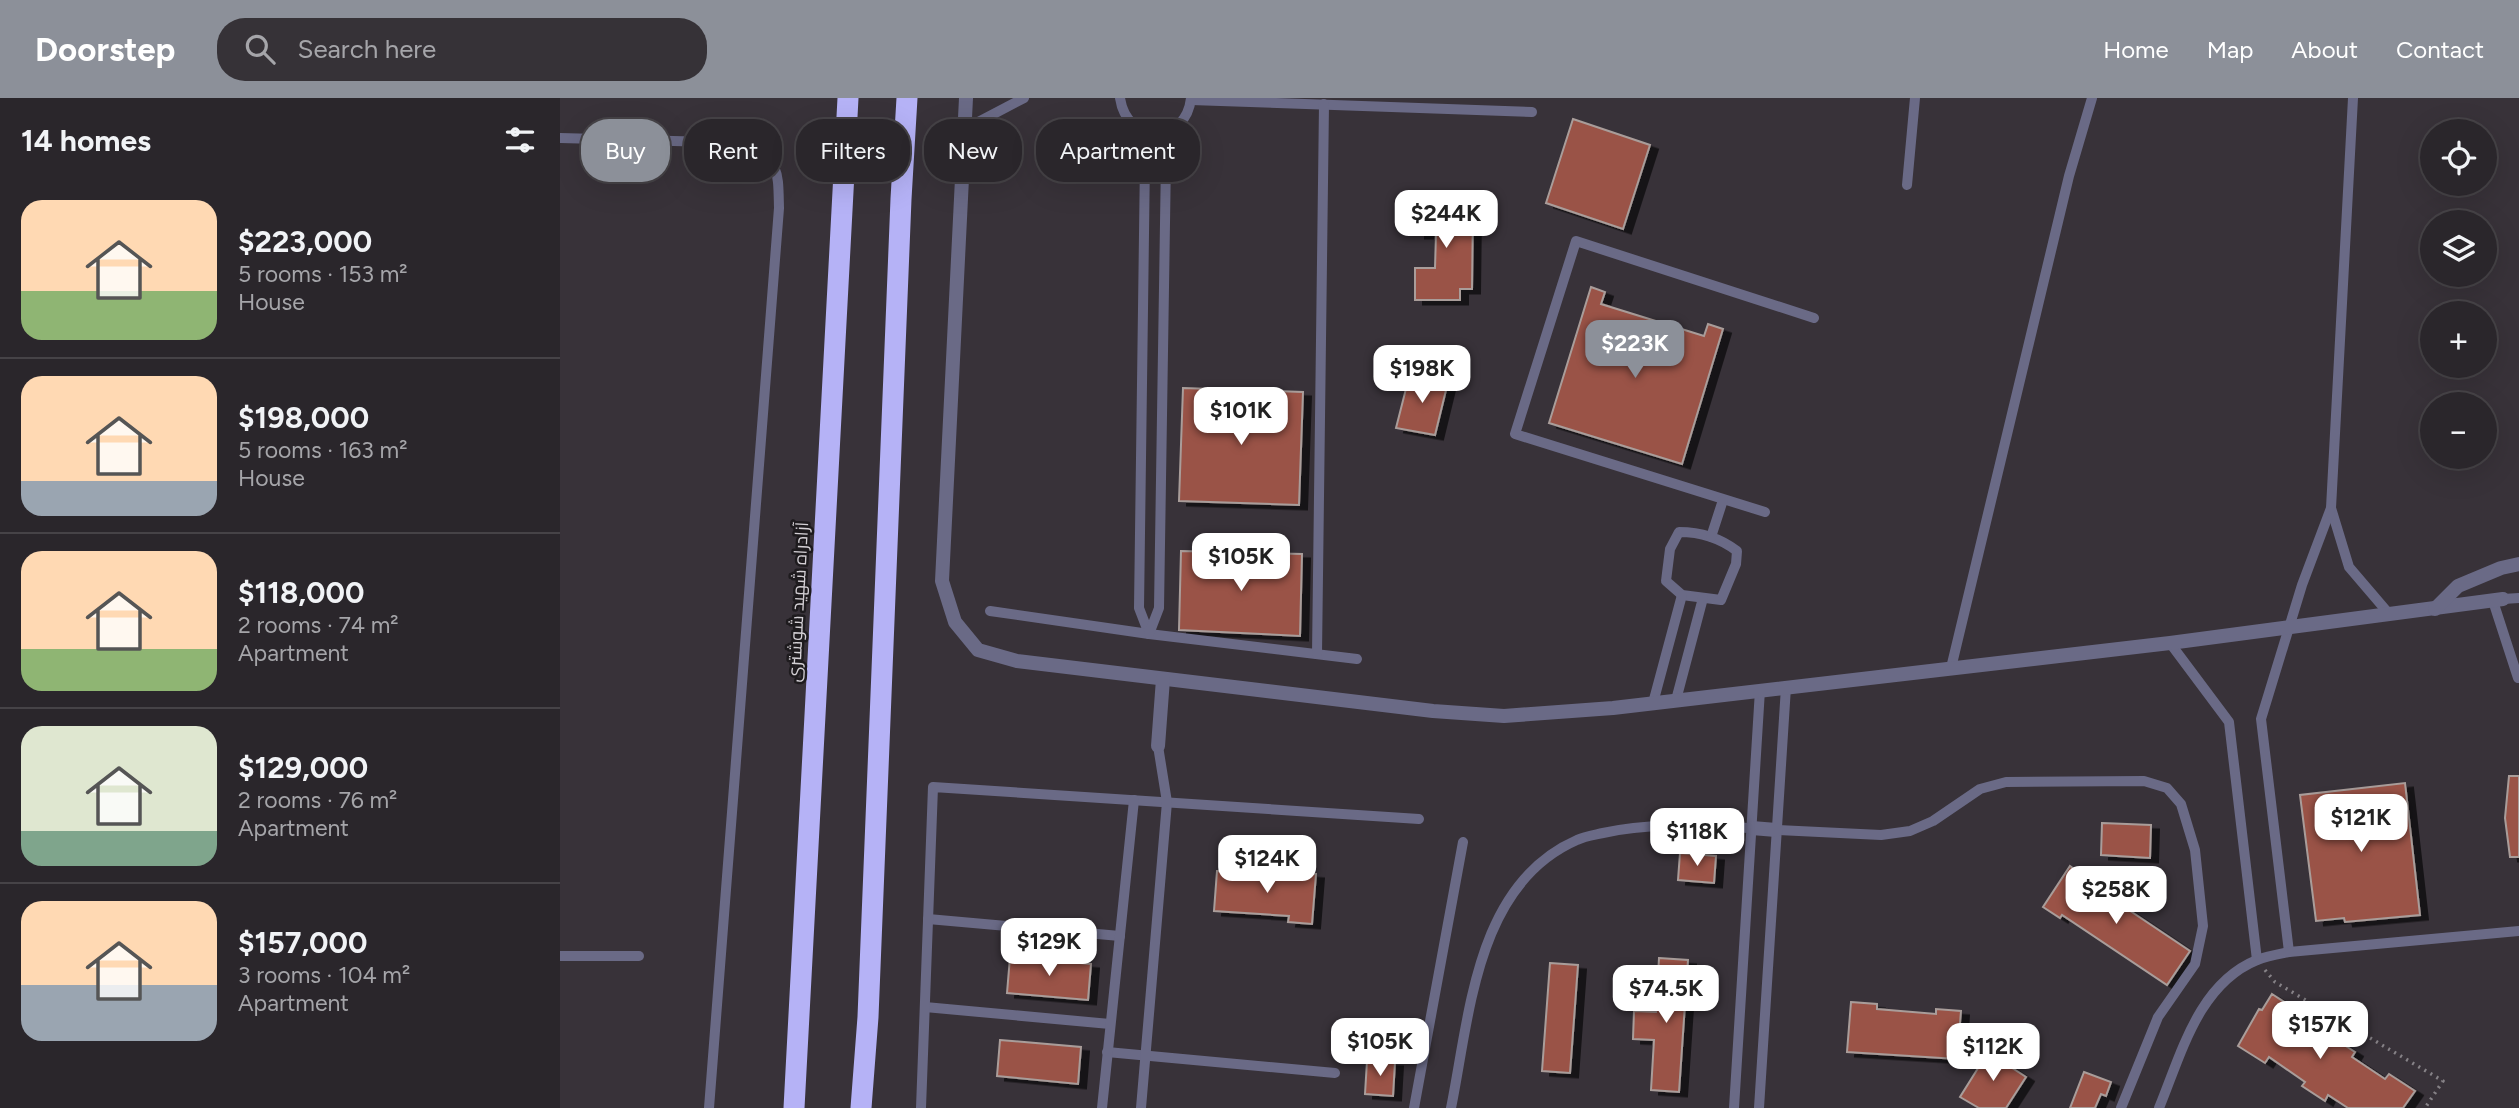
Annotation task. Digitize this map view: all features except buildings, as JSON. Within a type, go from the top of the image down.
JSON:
[{"type":"highway","name":"آزادراه شهید شوشتری","points":[[794,1108],[848,98]]},
{"type":"highway","points":[[861,1108],[868,1017],[901,200],[908,98]]},
{"type":"street","points":[[965,119],[966,98]]},
{"type":"street","points":[[962,182],[942,581],[955,622],[978,650],[1017,662],[1433,711],[1504,716],[1653,703],[2290,629],[2498,600]]},
{"type":"street","points":[[2435,609],[2458,586],[2501,568],[2519,564]]},
{"type":"street","points":[[1158,746],[1163,679]]},
{"type":"street","points":[[1752,828],[1776,830]]},
{"type":"lane","points":[[984,119],[1024,98]]},
{"type":"lane","points":[[1120,98],[1127,119]]},
{"type":"lane","points":[[1907,185],[1916,98]]},
{"type":"lane","points":[[1951,668],[2069,176],[2092,98]]},
{"type":"lane","points":[[2289,952],[2261,719],[2302,585],[2331,508],[2353,98]]},
{"type":"lane","points":[[1184,119],[1191,99],[1303,101],[1324,104],[1363,102],[1532,112]]},
{"type":"lane","points":[[1317,654],[1324,104]]},
{"type":"lane","points":[[560,138],[749,143],[772,159],[778,182],[779,208],[709,1108]]},
{"type":"lane","points":[[1145,182],[1139,608],[1149,634]]},
{"type":"lane","points":[[1149,634],[1159,608],[1166,182]]},
{"type":"lane","points":[[1765,512],[1516,434],[1576,241],[1814,318]]},
{"type":"lane","points":[[1711,537],[1723,500]]},
{"type":"lane","points":[[2331,508],[2348,567],[2390,615]]},
{"type":"lane","points":[[1679,532],[1693,532],[1711,537],[1723,541],[1737,551],[1736,564],[1721,600],[1682,595],[1666,581],[1670,549],[1679,532]]},
{"type":"lane","points":[[1653,703],[1682,595]]},
{"type":"lane","points":[[2518,678],[2498,600],[2519,597]]},
{"type":"lane","points":[[1676,700],[1703,598]]},
{"type":"lane","points":[[990,611],[1149,634],[1357,659]]},
{"type":"lane","points":[[2170,643],[2229,722],[2257,960]]},
{"type":"lane","points":[[1759,1108],[1786,687]]},
{"type":"lane","points":[[1734,1108],[1760,690]]},
{"type":"lane","points":[[1141,1108],[1167,802],[1158,746]]},
{"type":"lane","points":[[1776,830],[1881,835],[1910,831],[1933,821],[1980,789],[2006,782],[2144,781],[2167,788],[2181,804],[2195,850],[2203,926],[2195,964],[2158,1017],[2121,1108]]},
{"type":"lane","points":[[921,1108],[933,787],[1419,818]]},
{"type":"lane","points":[[1101,1108],[1134,800]]},
{"type":"lane","points":[[1451,1108],[1476,981],[1494,924],[1513,891],[1540,861],[1578,839],[1621,829],[1670,824],[1752,828]]},
{"type":"lane","points":[[1414,1108],[1463,842]]},
{"type":"lane","points":[[928,919],[1120,936]]},
{"type":"lane","points":[[2159,1108],[2200,1012],[2224,981],[2257,960],[2289,952],[2519,930]]},
{"type":"lane","points":[[560,956],[639,956]]},
{"type":"lane","points":[[925,1007],[1111,1024]]},
{"type":"lane","points":[[1107,1052],[1335,1073]]},
{"type":"path","points":[[2257,960],[2275,982],[2443,1081],[2425,1108]]}]
